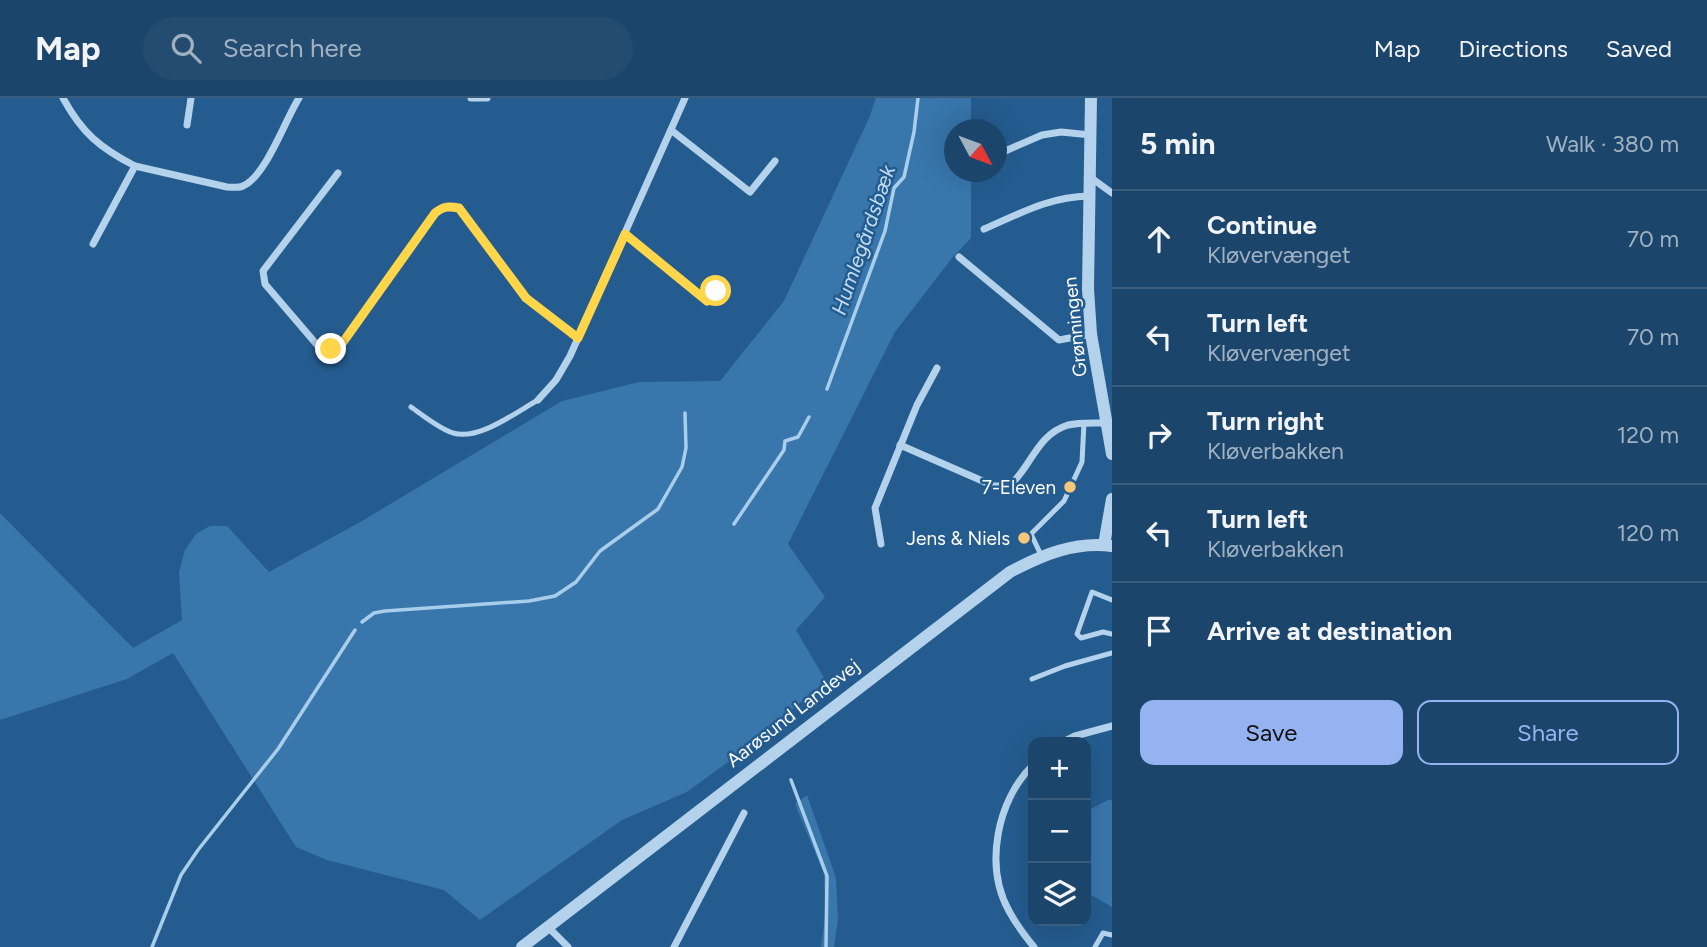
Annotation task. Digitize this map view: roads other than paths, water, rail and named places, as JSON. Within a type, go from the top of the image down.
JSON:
[{"type":"street","points":[[63,98],[87,135],[109,153],[135,166],[227,187],[242,187],[252,180],[264,164],[299,98]]},
{"type":"street","points":[[187,125],[191,98]]},
{"type":"street","points":[[471,98],[486,98]]},
{"type":"street","points":[[538,400],[556,380],[578,338],[685,98]]},
{"type":"street","name":"Grønningen","points":[[1091,98],[1088,289],[1091,334],[1112,454]]},
{"type":"street","points":[[671,130],[750,192],[775,161]]},
{"type":"street","points":[[1007,150],[1042,135],[1061,132],[1091,135]]},
{"type":"street","points":[[93,244],[135,166]]},
{"type":"street","points":[[338,173],[263,271],[265,284],[318,346],[331,349],[341,345],[435,213],[449,206],[459,208],[526,298],[578,338]]},
{"type":"street","points":[[1090,177],[1112,193]]},
{"type":"street","points":[[984,229],[1064,197],[1089,196]]},
{"type":"street","points":[[625,234],[707,301],[716,291]]},
{"type":"street","points":[[959,257],[1059,340],[1091,334]]},
{"type":"street","points":[[881,544],[875,508],[917,405],[937,368]]},
{"type":"street","points":[[900,445],[995,486],[1014,481],[1047,437],[1067,426],[1084,423],[1109,430]]},
{"type":"street","points":[[1108,546],[1112,499]]},
{"type":"street","name":"Aarøsund Landevej","points":[[522,947],[968,601],[1010,572],[1041,555],[1061,549],[1108,546]]},
{"type":"street","points":[[1073,737],[1112,726]]},
{"type":"street","points":[[1028,771],[1011,793],[996,842],[1000,887],[1008,910],[1034,947]]},
{"type":"street","points":[[674,947],[744,813]]},
{"type":"street","points":[[548,926],[568,947]]},
{"type":"lane","points":[[411,407],[453,433],[466,435],[482,431],[538,400]]},
{"type":"lane","points":[[1041,555],[1031,534],[1063,501],[1073,481],[1082,462],[1084,423]]},
{"type":"lane","points":[[1112,600],[1092,592],[1077,634],[1081,638],[1103,632],[1112,634]]},
{"type":"lane","points":[[1032,679],[1065,666],[1112,653]]},
{"type":"lane","points":[[1095,947],[1103,933],[1112,935]]},
{"type":"waterway","name":"Humlegårdsbæk","points":[[827,389],[885,231],[894,188],[904,177],[918,98]]},
{"type":"waterway","points":[[362,622],[374,613],[385,611],[529,601],[555,596],[576,582],[600,551],[658,509],[682,467],[686,448],[685,413]]},
{"type":"waterway","name":"Humlegårdsbæk","points":[[734,524],[784,450],[785,441],[798,437],[809,417]]},
{"type":"waterway","points":[[152,947],[181,875],[278,749],[355,630]]},
{"type":"waterway","name":"Humlegårdsbæk","points":[[791,780],[827,876],[826,947]]},
{"type":"place","name":"7-Eleven","points":[[1070,487]]},
{"type":"place","name":"Jens & Niels","points":[[1024,538]]}]
